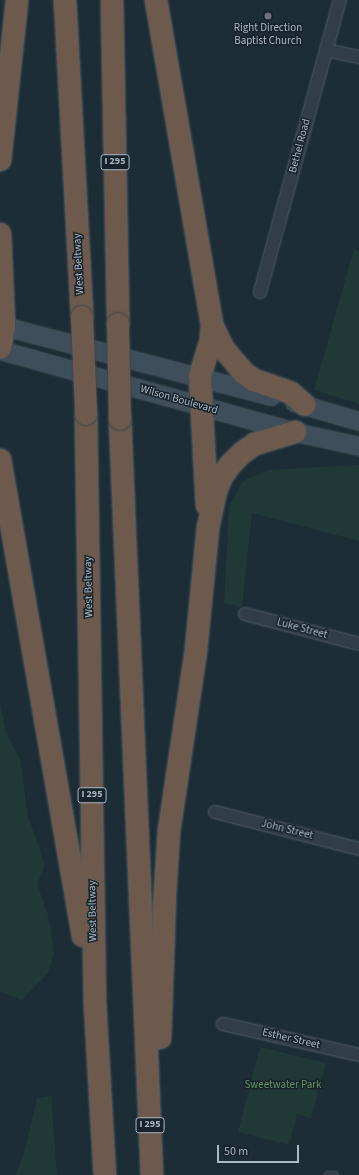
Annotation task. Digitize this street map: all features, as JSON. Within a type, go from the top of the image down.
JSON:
[{"type":"highway","points":[[0,160],[17,0]]},
{"type":"highway","name":"West Beltway","points":[[65,0],[86,414],[95,1004],[105,1175]]},
{"type":"highway","name":"I 295","points":[[112,0],[120,419],[149,1075],[152,1175]]},
{"type":"highway","points":[[156,0],[212,325],[211,340],[200,376],[208,528]]},
{"type":"highway","points":[[0,234],[2,325],[0,349]]},
{"type":"highway","points":[[212,325],[223,348],[244,373],[254,380],[291,393],[305,405]]},
{"type":"highway","points":[[149,1075],[159,1053],[169,831],[196,650],[208,528],[216,491],[221,478],[230,464],[242,453],[255,444],[295,432]]},
{"type":"highway","points":[[0,460],[95,1004]]},
{"type":"main road","points":[[2,325],[200,376],[359,421]]},
{"type":"main road","name":"Wilson Boulevard","points":[[0,349],[202,407],[295,432],[359,446]]},
{"type":"street","name":"Bethel Road","points":[[260,292],[340,0]]},
{"type":"street","points":[[326,50],[359,58]]},
{"type":"street","name":"Luke Street","points":[[246,614],[359,644]]},
{"type":"street","name":"John Street","points":[[215,812],[359,849]]},
{"type":"street","name":"Esther Street","points":[[223,1024],[359,1055]]},
{"type":"lane","points":[[328,1175],[335,1175]]},
{"type":"green space","points":[[354,249],[359,251],[359,404],[314,390]]},
{"type":"green space","points":[[359,465],[359,541],[252,513],[242,607],[224,603],[229,506],[242,482],[268,470]]},
{"type":"green space","points":[[0,702],[6,733],[20,759],[28,816],[45,865],[37,884],[48,915],[54,953],[48,973],[22,1000],[0,991]]},
{"type":"green space","name":"Sweetwater Park","points":[[260,1047],[326,1063],[311,1118],[297,1114],[289,1145],[238,1132]]},
{"type":"green space","points":[[51,1096],[57,1175],[15,1175],[24,1154],[37,1098]]},
{"type":"place","name":"Right Direction Baptist Church","points":[[268,16]]}]
